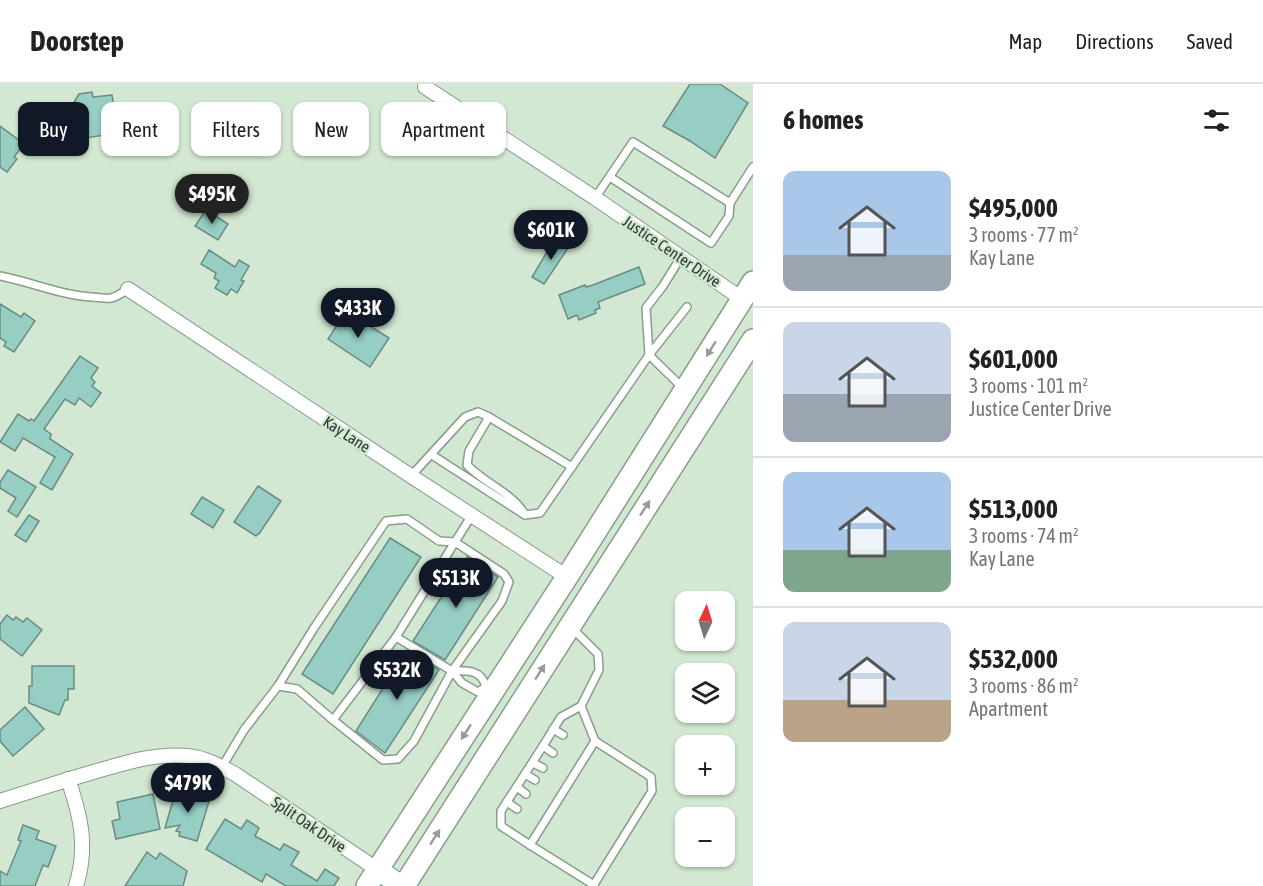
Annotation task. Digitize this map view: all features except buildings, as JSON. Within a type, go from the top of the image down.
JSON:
[{"type":"main road","points":[[372,878],[489,689],[567,577],[748,290]]},
{"type":"main road","points":[[403,886],[751,347]]},
{"type":"street","name":"Justice Center Drive","points":[[423,85],[681,257],[748,290]]},
{"type":"street","name":"Kay Lane","points":[[128,289],[567,577]]},
{"type":"street","name":"Split Oak Drive","points":[[0,801],[141,758],[188,756],[202,758],[222,767],[372,878]]},
{"type":"street","points":[[68,779],[82,830],[82,853],[76,886]]},
{"type":"street","points":[[372,878],[403,886]]},
{"type":"lane","points":[[595,198],[633,142],[730,203]]},
{"type":"lane","points":[[610,177],[711,243],[729,216],[730,203],[753,167]]},
{"type":"lane","points":[[681,257],[646,308],[649,355],[685,390]]},
{"type":"lane","points":[[0,276],[82,296],[111,298],[128,289]]},
{"type":"lane","points":[[432,455],[525,515],[540,513],[649,355],[687,308]]},
{"type":"lane","points":[[411,476],[465,417],[478,412],[572,467]]},
{"type":"lane","points":[[489,417],[469,451],[466,465],[518,503],[525,515]]},
{"type":"lane","points":[[333,720],[396,637],[472,515]]},
{"type":"lane","points":[[222,767],[244,730],[278,686],[386,521],[407,519],[439,541],[455,542],[504,574],[510,582],[502,601],[452,670],[414,741],[398,759],[383,760],[297,689],[278,686]]},
{"type":"lane","points":[[570,626],[598,654],[599,670],[581,706],[561,717],[501,811],[501,826],[594,886],[652,791],[651,777],[595,741],[581,706]]},
{"type":"lane","points":[[396,637],[452,670],[462,683],[478,692],[489,689],[484,680],[470,670],[452,670]]},
{"type":"lane","points":[[553,729],[563,735]]},
{"type":"lane","points":[[530,845],[595,741]]},
{"type":"lane","points":[[543,746],[553,753]]},
{"type":"lane","points":[[580,747],[588,752]]},
{"type":"lane","points":[[533,762],[543,768]]},
{"type":"lane","points":[[570,764],[577,769]]},
{"type":"lane","points":[[525,774],[535,780]]},
{"type":"lane","points":[[561,779],[568,784]]},
{"type":"lane","points":[[517,787],[526,794]]},
{"type":"lane","points":[[552,792],[560,797]]},
{"type":"lane","points":[[507,802],[517,809]]},
{"type":"lane","points":[[544,804],[552,810]]},
{"type":"lane","points":[[534,820],[542,825]]}]
